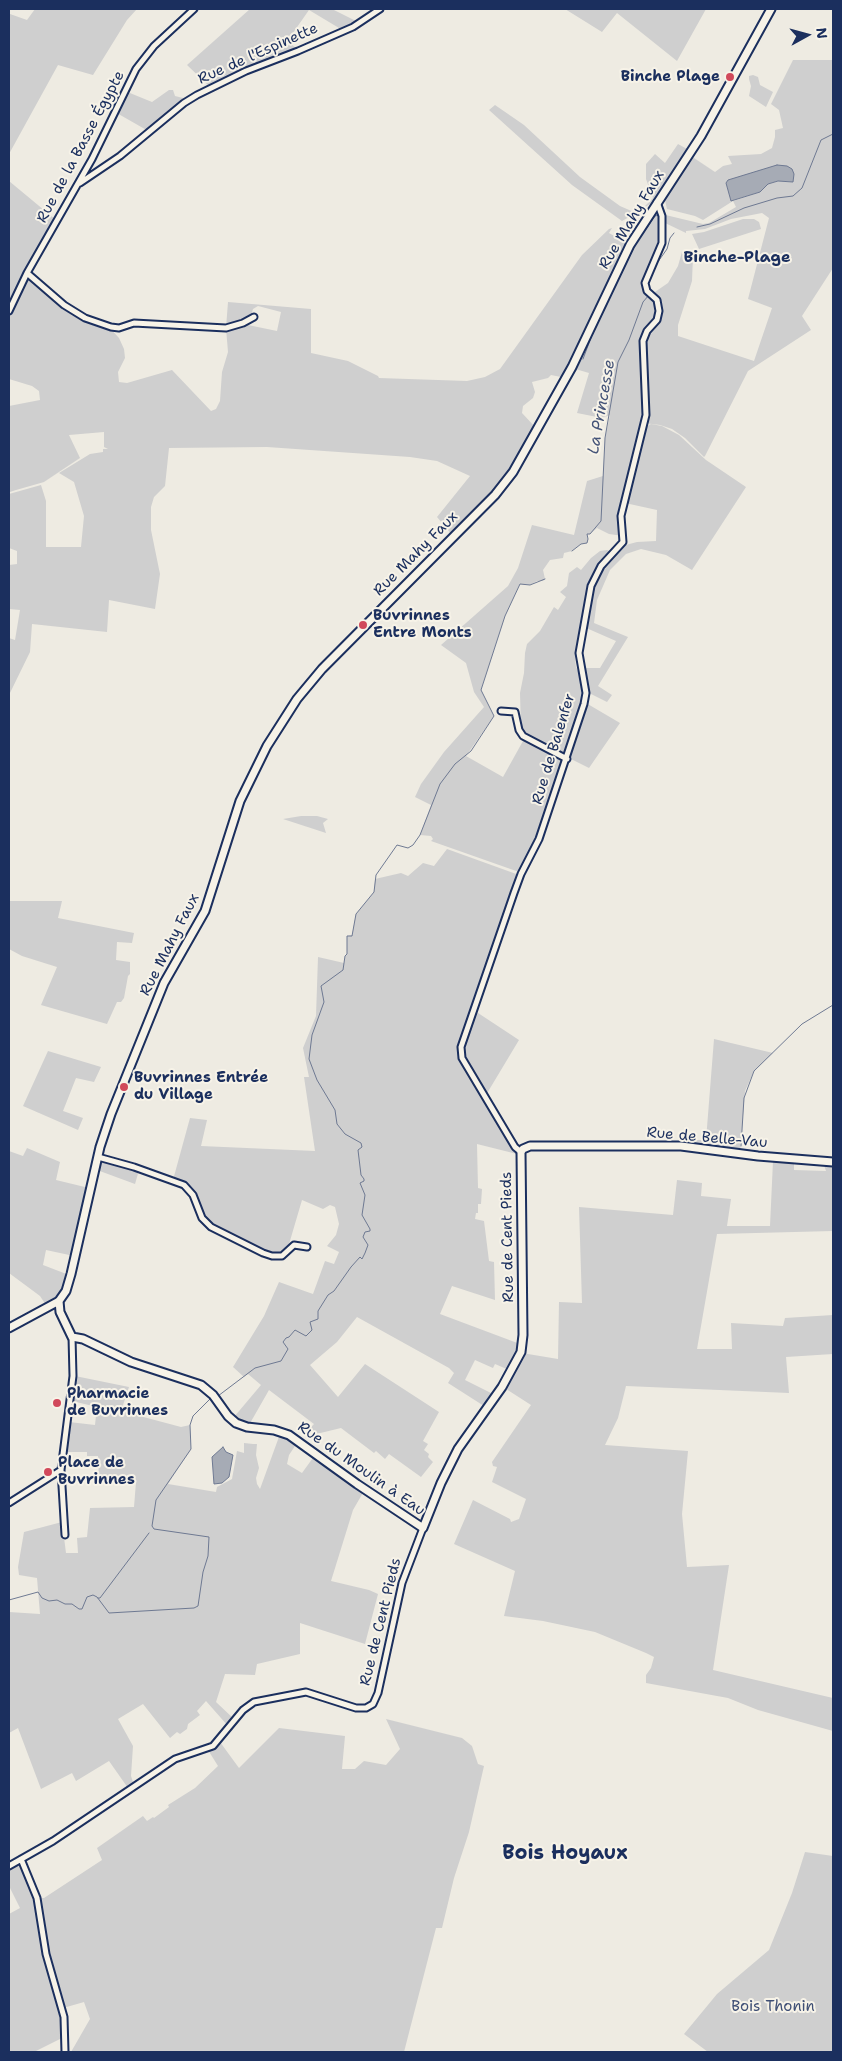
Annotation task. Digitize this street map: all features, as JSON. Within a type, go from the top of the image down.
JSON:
[{"type":"street","name":"Rue de la Basse Égypte","points":[[9,311],[27,273],[79,183],[136,69],[154,46],[194,9]]},
{"type":"street","name":"Rue de l'Espinette","points":[[79,183],[120,156],[184,103],[197,95],[246,71],[353,27],[380,9]]},
{"type":"street","name":"Rue Mahy Faux","points":[[59,1301],[66,1291],[71,1274],[110,1114],[164,983],[205,911],[237,810],[251,776],[267,746],[298,699],[322,669],[495,495],[514,472],[572,368],[624,256],[702,134],[771,9]]},
{"type":"street","name":"Rue de Balenfer","points":[[521,1152],[515,1147],[462,1058],[461,1050],[521,874],[539,839],[567,759],[585,699],[579,653],[590,591],[601,566],[623,542],[621,516],[646,415],[643,341],[647,331],[657,320],[659,311],[657,300],[646,288],[646,279],[658,256],[662,243],[662,216],[657,202]]},
{"type":"street","points":[[27,273],[64,305],[94,322],[111,327],[119,328],[139,323],[228,328],[254,317]]},
{"type":"street","points":[[501,712],[515,712],[519,730],[523,736],[567,759]]},
{"type":"street","name":"Rue de Belle-Vau","points":[[521,1152],[526,1147],[537,1146],[682,1146],[758,1156],[833,1162]]},
{"type":"street","name":"Rue de Cent Pieds","points":[[9,1866],[53,1841],[175,1759],[213,1746],[243,1710],[254,1702],[306,1692],[356,1708],[366,1708],[373,1704],[378,1693],[402,1583],[441,1483],[458,1449],[502,1387],[520,1352],[524,1335],[521,1152]]},
{"type":"street","points":[[98,1157],[140,1169],[184,1185],[193,1195],[202,1218],[210,1227],[263,1253],[272,1256],[282,1256],[294,1245],[307,1247]]},
{"type":"street","points":[[9,1328],[59,1301],[60,1312],[72,1337],[74,1346],[73,1376],[61,1470],[65,1535]]},
{"type":"street","name":"Rue du Moulin à Eau","points":[[72,1337],[83,1339],[131,1362],[201,1385],[213,1395],[228,1416],[236,1423],[274,1430],[289,1435],[381,1501],[423,1528]]},
{"type":"street","points":[[9,1503],[61,1470]]},
{"type":"street","points":[[21,1859],[37,1898],[46,1954],[64,2017],[65,2052]]},
{"type":"green space","points":[[9,9],[10,14],[27,20],[35,9],[137,9],[127,20],[93,75],[58,65],[9,154]]},
{"type":"green space","points":[[250,9],[332,9],[356,21],[358,24],[344,31],[309,10],[288,40],[298,51],[211,88],[187,65]]},
{"type":"green space","points":[[565,9],[706,9],[677,61],[617,13],[602,32]]},
{"type":"green space","points":[[793,60],[833,60],[833,268],[802,316],[811,330],[748,371],[705,456],[672,429],[644,423],[621,512],[623,536],[609,534],[597,528],[590,534],[587,534],[587,543],[564,553],[563,558],[550,560],[543,570],[545,579],[543,581],[537,581],[530,585],[520,584],[505,616],[481,690],[494,716],[466,756],[503,777],[523,741],[521,738],[564,761],[538,839],[519,872],[431,841],[433,839],[431,836],[420,835],[431,805],[415,797],[421,784],[444,752],[484,707],[474,692],[466,663],[441,645],[508,586],[518,568],[532,525],[574,535],[587,481],[603,476],[605,438],[610,415],[602,418],[577,413],[589,373],[572,368],[566,378],[551,375],[548,378],[532,382],[535,392],[533,398],[523,406],[522,413],[536,428],[537,433],[500,486],[452,535],[437,517],[470,476],[437,461],[410,457],[267,447],[169,448],[165,486],[154,497],[151,507],[151,530],[160,574],[155,609],[109,600],[107,632],[32,624],[30,652],[9,695],[9,638],[15,640],[20,610],[9,609],[9,565],[17,564],[17,551],[9,548],[9,494],[41,485],[46,501],[46,547],[81,547],[84,516],[74,482],[59,473],[90,454],[103,452],[103,449],[108,449],[104,447],[104,432],[69,435],[80,458],[44,482],[10,492],[9,406],[40,400],[39,391],[32,386],[9,379],[9,316],[27,280],[30,278],[60,303],[109,327],[119,338],[124,349],[125,358],[118,372],[119,382],[127,383],[172,370],[211,411],[216,409],[220,401],[222,372],[228,352],[226,328],[228,302],[311,309],[311,353],[348,361],[379,378],[467,381],[485,377],[500,369],[582,255],[609,229],[612,228],[609,233],[630,245],[653,212],[703,224],[709,223],[736,207],[733,201],[703,220],[667,209],[664,196],[691,156],[715,172],[723,166],[732,164],[728,156],[761,154],[772,148],[775,130],[783,128],[779,110],[771,104]],"holes":[[[794,179],[789,182],[779,181],[768,184],[760,192],[733,201],[728,180]],[[762,213],[769,218],[748,299],[772,308],[754,361],[678,336],[678,325],[692,281],[693,256],[682,252],[678,266],[668,283],[652,294],[645,283],[662,243],[663,222],[686,233],[686,231],[705,229],[731,219]],[[258,306],[281,312],[277,331],[248,325],[237,327],[250,319],[253,309]]]},
{"type":"green space","points":[[749,76],[758,77],[760,85],[773,92],[766,107],[749,96],[751,86]]},
{"type":"green space","points":[[169,90],[173,90],[175,96],[183,98],[184,103],[150,132],[115,112],[125,91],[152,102]]},
{"type":"green space","points":[[495,105],[524,125],[580,177],[620,206],[636,213],[622,221],[572,185],[489,110]]},
{"type":"green space","points":[[678,144],[687,149],[688,153],[655,201],[642,209],[653,198],[646,179],[646,164],[655,154],[665,163]]},
{"type":"green space","points":[[9,181],[56,220],[13,298],[9,299]]},
{"type":"green space","points":[[743,219],[754,219],[759,222],[761,229],[699,249],[692,234]]},
{"type":"green space","points":[[651,424],[662,426],[679,435],[706,460],[746,487],[692,570],[666,555],[641,549],[626,554],[610,570],[597,600],[594,623],[628,637],[598,686],[612,695],[607,702],[587,692],[581,668],[600,668],[616,641],[584,627],[590,594],[599,571],[622,546],[637,542],[656,541],[657,510],[625,503],[644,428]]},
{"type":"green space","points":[[607,550],[612,552],[597,571],[578,637],[575,658],[584,696],[565,756],[524,734],[521,729],[520,693],[525,653],[527,644],[540,631],[554,607],[558,610],[566,597],[560,592],[567,586],[569,573],[577,567],[581,570],[600,551]]},
{"type":"green space","points":[[586,703],[620,723],[589,768],[569,758]]},
{"type":"green space","points":[[317,816],[328,819],[323,823],[326,833],[283,819]]},
{"type":"green space","points":[[447,849],[519,875],[458,1053],[517,1154],[477,1144],[478,1188],[482,1189],[481,1204],[478,1204],[478,1213],[476,1213],[475,1219],[484,1221],[489,1261],[494,1262],[495,1300],[452,1286],[440,1314],[520,1344],[509,1370],[495,1364],[493,1368],[475,1360],[465,1380],[493,1394],[484,1406],[448,1383],[454,1373],[449,1368],[357,1317],[337,1342],[310,1365],[338,1397],[365,1364],[439,1412],[423,1441],[428,1444],[424,1450],[429,1454],[428,1457],[433,1462],[421,1477],[389,1454],[385,1459],[376,1451],[374,1453],[341,1428],[303,1436],[314,1424],[269,1390],[249,1425],[239,1422],[234,1417],[261,1385],[248,1374],[244,1377],[233,1367],[264,1316],[279,1282],[313,1294],[325,1261],[334,1264],[339,1252],[327,1246],[336,1235],[339,1224],[335,1207],[330,1205],[323,1209],[302,1200],[286,1253],[272,1255],[246,1245],[206,1221],[194,1194],[173,1180],[190,1118],[207,1120],[201,1146],[315,1151],[304,1077],[309,1077],[303,1048],[316,1016],[318,957],[344,963],[347,954],[347,936],[352,935],[356,914],[374,892],[375,879],[401,873],[408,876],[423,863],[434,866]]},
{"type":"green space","points":[[9,901],[62,901],[58,918],[134,933],[132,943],[117,942],[116,960],[130,962],[130,974],[124,998],[121,1002],[117,1002],[107,1024],[41,1005],[57,967],[22,956],[9,949]]},
{"type":"green space","points":[[475,1011],[519,1040],[486,1095],[464,1058],[463,1049]]},
{"type":"green space","points":[[714,1039],[773,1053],[754,1071],[745,1091],[740,1152],[689,1145],[688,1140],[706,1140]]},
{"type":"green space","points":[[48,1051],[101,1067],[94,1082],[76,1078],[63,1111],[83,1118],[78,1130],[23,1106]]},
{"type":"green space","points":[[27,1148],[60,1162],[56,1180],[89,1188],[74,1256],[46,1250],[43,1265],[69,1275],[58,1295],[46,1305],[40,1296],[9,1273],[9,1151],[23,1156]]},
{"type":"green space","points":[[102,1159],[139,1170],[135,1184],[97,1170],[99,1161]]},
{"type":"green space","points":[[773,1161],[794,1162],[794,1170],[826,1171],[824,1165],[833,1164],[833,1231],[717,1234],[697,1349],[732,1349],[731,1323],[783,1326],[785,1318],[833,1315],[833,1354],[786,1357],[789,1393],[626,1386],[618,1418],[605,1445],[688,1451],[682,1514],[687,1567],[729,1565],[713,1670],[833,1698],[833,1731],[758,1710],[728,1698],[646,1683],[646,1675],[651,1668],[654,1657],[646,1653],[595,1632],[543,1621],[504,1616],[515,1571],[454,1544],[473,1500],[510,1519],[511,1522],[519,1519],[526,1499],[492,1482],[497,1467],[493,1466],[492,1462],[531,1405],[503,1387],[522,1353],[558,1359],[559,1302],[582,1303],[579,1207],[673,1215],[677,1180],[702,1183],[701,1196],[731,1199],[727,1226],[770,1226]]},
{"type":"green space","points":[[75,1376],[129,1387],[121,1411],[181,1427],[190,1425],[191,1449],[168,1484],[216,1492],[217,1487],[232,1479],[237,1451],[244,1453],[244,1443],[257,1444],[256,1455],[259,1468],[256,1478],[260,1489],[280,1434],[297,1443],[289,1455],[287,1464],[302,1473],[315,1455],[364,1491],[353,1510],[331,1581],[378,1594],[365,1644],[300,1623],[300,1654],[257,1664],[255,1675],[225,1674],[216,1702],[234,1719],[228,1726],[206,1701],[197,1711],[200,1715],[188,1724],[187,1729],[180,1734],[177,1732],[170,1738],[143,1704],[118,1719],[133,1746],[131,1776],[134,1785],[128,1788],[109,1761],[76,1781],[72,1773],[41,1789],[18,1728],[9,1733],[9,1612],[40,1614],[37,1578],[19,1575],[18,1567],[24,1532],[62,1522],[66,1553],[78,1553],[77,1538],[87,1537],[90,1508],[134,1507],[136,1482],[99,1479],[98,1456],[87,1456],[87,1452],[65,1452],[69,1422],[95,1425],[97,1407],[72,1401]]},
{"type":"green space","points":[[386,1719],[462,1738],[472,1746],[478,1764],[484,1766],[469,1832],[454,1878],[442,1928],[436,1928],[404,2052],[71,2052],[90,2019],[84,2002],[63,2008],[49,1964],[38,1898],[44,1898],[102,1860],[97,1848],[143,1816],[147,1821],[154,1818],[169,1807],[168,1805],[195,1788],[218,1766],[208,1750],[220,1742],[239,1768],[279,1728],[345,1736],[342,1769],[355,1769],[364,1761],[386,1765],[400,1749]]},
{"type":"green space","name":"Bois Thonin","points":[[805,1852],[833,1856],[833,2052],[708,2052],[684,2034],[717,1994],[769,1950],[792,1893]]},
{"type":"green space","points":[[19,1862],[36,1896],[44,1949],[62,2014],[62,2038],[34,2052],[9,2052],[9,1914],[20,1908],[9,1886],[9,1868]]},
{"type":"shaded area","points":[[777,165],[787,166],[792,169],[794,174],[793,182],[778,181],[768,184],[760,192],[731,201],[726,183],[728,180]]},
{"type":"shaded area","points":[[223,1447],[226,1452],[233,1455],[229,1477],[222,1483],[214,1484],[212,1457]]},
{"type":"waterway","name":"La Princesse","points":[[697,227],[710,224],[744,208],[777,198],[793,196],[802,188],[821,140],[833,134]]},
{"type":"waterway","points":[[583,359],[592,335],[635,245],[655,216],[659,215]]},
{"type":"waterway","name":"La Princesse","points":[[655,266],[667,249],[670,238],[674,233]]},
{"type":"waterway","name":"La Princesse","points":[[572,551],[581,544],[587,543],[587,534],[590,534],[601,521],[605,438],[618,362],[629,340],[643,302],[649,295]]},
{"type":"waterway","name":"La Princesse","points":[[218,1396],[255,1368],[281,1361],[288,1349],[283,1342],[286,1338],[295,1330],[306,1336],[312,1330],[310,1322],[318,1319],[318,1311],[328,1295],[334,1291],[351,1267],[360,1257],[362,1259],[365,1253],[368,1245],[363,1237],[365,1232],[370,1231],[370,1229],[362,1215],[365,1195],[360,1183],[364,1181],[361,1175],[358,1150],[362,1147],[361,1143],[345,1134],[337,1124],[335,1110],[317,1080],[309,1059],[312,1035],[324,1002],[321,986],[343,970],[347,954],[347,936],[352,936],[356,914],[374,892],[376,875],[397,845],[408,848],[413,845],[420,835],[440,784],[455,764],[471,751],[494,716],[481,690],[505,616],[520,584],[530,585],[545,579]]},
{"type":"waterway","points":[[741,1146],[744,1098],[754,1071],[802,1024],[833,1005]]},
{"type":"waterway","name":"La Princesse","points":[[9,1600],[38,1592],[42,1598],[49,1601],[57,1600],[82,1609],[87,1597],[93,1595],[97,1597],[109,1613],[194,1608],[198,1606],[203,1572],[208,1556],[209,1537],[154,1529],[152,1526],[156,1500],[191,1449],[190,1425],[193,1416],[210,1399]]},
{"type":"waterway","points":[[98,1598],[100,1598],[149,1533]]},
{"type":"place","name":"Binche Plage","points":[[730,77]]},
{"type":"place","name":"Buvrinnes Entre Monts","points":[[363,625]]},
{"type":"place","name":"Buvrinnes Entrée du Village","points":[[124,1087]]},
{"type":"place","name":"Pharmacie de Buvrinnes","points":[[57,1403]]},
{"type":"place","name":"Place de Buvrinnes","points":[[48,1472]]},
{"type":"district","name":"Binche-Plage","points":[[737,258]]},
{"type":"district","name":"Bois Hoyaux","points":[[565,1854]]}]
